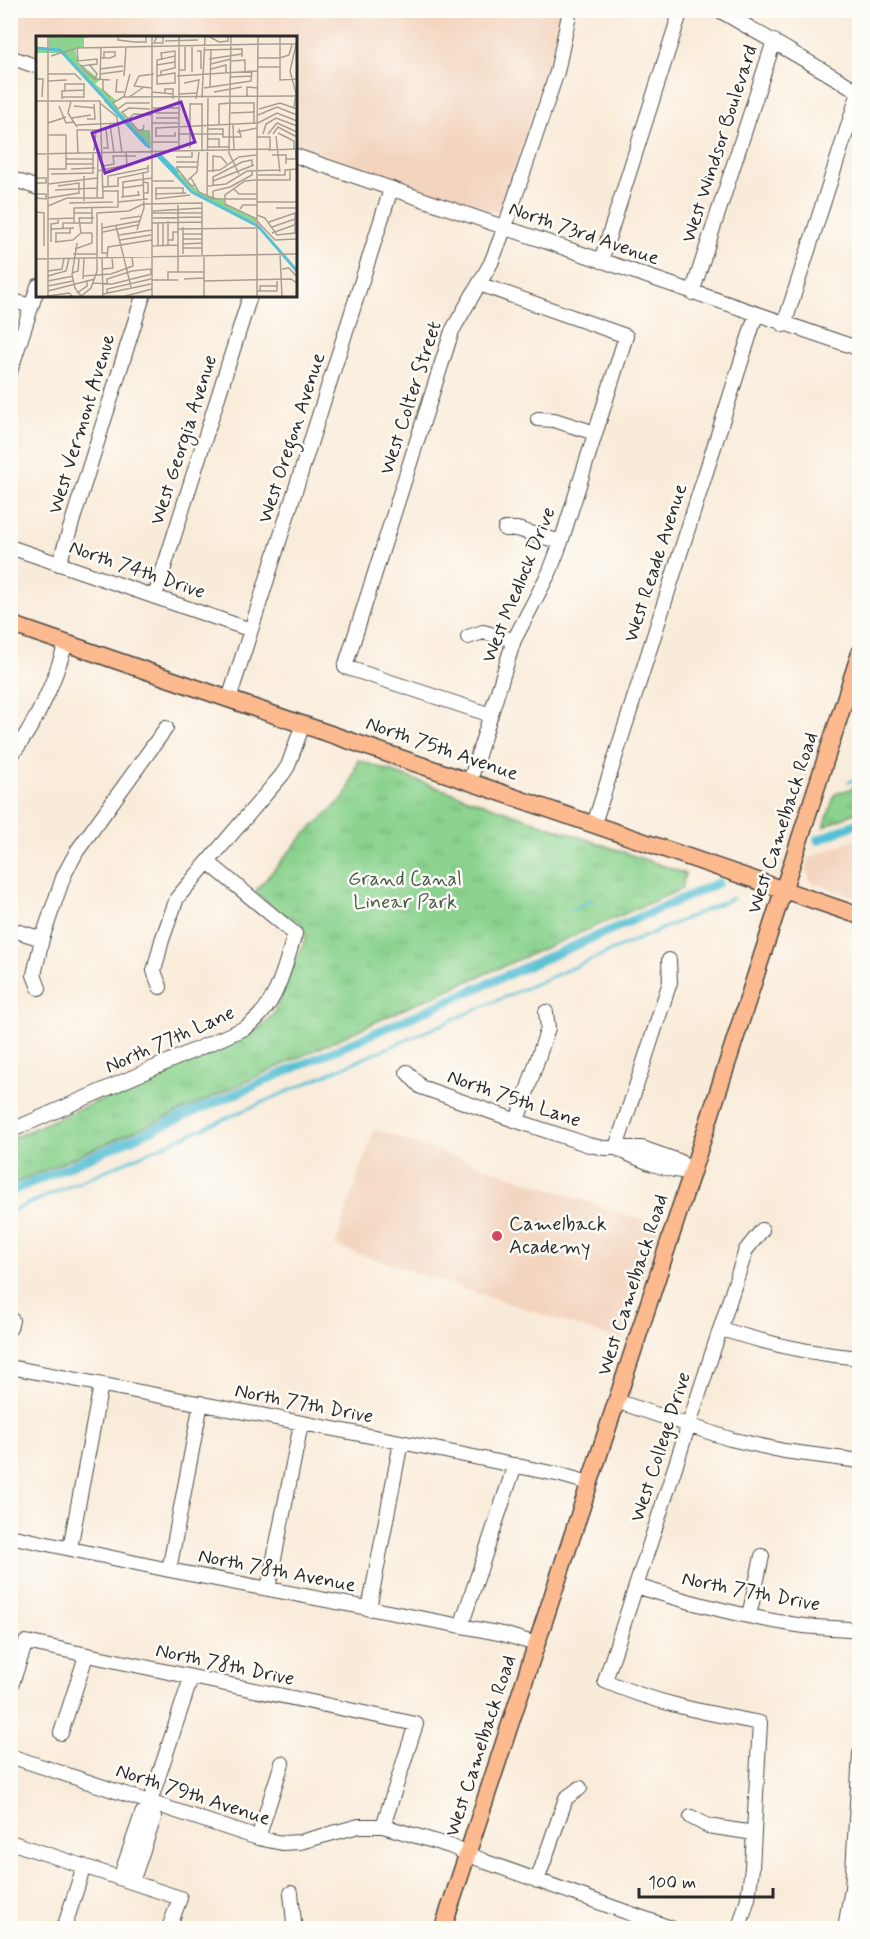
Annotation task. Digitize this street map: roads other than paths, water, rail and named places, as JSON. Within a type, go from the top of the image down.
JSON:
[{"type":"main road","name":"North 75th Avenue","points":[[10,624],[860,916]]},
{"type":"main road","name":"West Camelback Road","points":[[442,1929],[692,1172],[860,653]]},
{"type":"street","name":"West Colter Street","points":[[491,715],[345,667],[452,331],[491,263],[505,227],[557,72],[570,10]]},
{"type":"street","points":[[601,261],[681,10]]},
{"type":"street","points":[[719,10],[859,90],[784,325]]},
{"type":"street","name":"West Windsor Boulevard","points":[[692,293],[774,41]]},
{"type":"street","points":[[10,57],[36,66]]},
{"type":"street","name":"North 73rd Avenue","points":[[297,156],[784,325],[860,349]]},
{"type":"street","points":[[10,178],[36,187]]},
{"type":"street","name":"West Oregon Avenue","points":[[229,699],[391,189]]},
{"type":"street","name":"West Medlock Drive","points":[[470,781],[514,640],[561,542],[626,336],[479,284]]},
{"type":"street","points":[[10,372],[36,292]]},
{"type":"street","name":"West Vermont Avenue","points":[[58,564],[143,297]]},
{"type":"street","name":"West Georgia Avenue","points":[[155,596],[250,297]]},
{"type":"street","points":[[10,300],[31,306]]},
{"type":"street","name":"West Reade Avenue","points":[[594,824],[756,315]]},
{"type":"street","points":[[538,419],[554,420],[595,433]]},
{"type":"street","points":[[505,529],[517,529],[561,542]]},
{"type":"street","name":"North 74th Drive","points":[[10,547],[251,630]]},
{"type":"street","points":[[468,637],[483,632],[514,640]]},
{"type":"street","points":[[10,757],[38,716],[66,643]]},
{"type":"street","points":[[160,987],[154,971],[177,898],[282,775],[288,766],[303,724]]},
{"type":"street","points":[[39,988],[34,975],[42,939],[64,875],[77,851],[166,728]]},
{"type":"street","name":"North 77th Lane","points":[[10,1131],[245,1028],[256,1021],[271,1003],[295,934],[208,862]]},
{"type":"street","points":[[10,929],[42,939]]},
{"type":"street","points":[[616,1148],[670,982],[669,960]]},
{"type":"street","points":[[517,1121],[548,1028],[546,1012]]},
{"type":"street","name":"North 75th Lane","points":[[407,1072],[421,1087],[517,1121],[589,1145],[616,1148],[639,1159],[672,1170],[692,1172]]},
{"type":"street","name":"West College Drive","points":[[754,1833],[760,1723],[677,1705],[631,1692],[605,1681],[746,1250],[762,1230]]},
{"type":"street","points":[[721,1329],[769,1344],[824,1355],[860,1358]]},
{"type":"street","name":"North 77th Drive","points":[[10,1367],[401,1442],[515,1465],[589,1483]]},
{"type":"street","points":[[70,1548],[101,1385]]},
{"type":"street","points":[[616,1401],[730,1439],[784,1451],[860,1461]]},
{"type":"street","points":[[169,1570],[201,1404]]},
{"type":"street","points":[[268,1589],[301,1424]]},
{"type":"street","points":[[369,1609],[401,1442]]},
{"type":"street","points":[[461,1626],[515,1465]]},
{"type":"street","name":"North 78th Avenue","points":[[10,1536],[169,1570],[503,1634],[536,1644]]},
{"type":"street","points":[[749,1616],[762,1556]]},
{"type":"street","name":"North 77th Drive","points":[[636,1586],[696,1604],[749,1616],[804,1626],[860,1630]]},
{"type":"street","name":"North 78th Drive","points":[[10,1689],[26,1642],[416,1724],[383,1826]]},
{"type":"street","points":[[61,1733],[86,1656]]},
{"type":"street","points":[[126,1880],[142,1814],[150,1802],[190,1678]]},
{"type":"street","points":[[845,1929],[852,1888],[860,1753]]},
{"type":"street","name":"North 79th Avenue","points":[[10,1756],[258,1838],[282,1843],[300,1842],[359,1826],[383,1826],[450,1846],[486,1862],[671,1929]]},
{"type":"street","points":[[258,1838],[282,1763]]},
{"type":"street","points":[[537,1881],[566,1798],[580,1788]]},
{"type":"street","points":[[691,1817],[708,1826],[754,1833],[748,1898],[739,1929]]},
{"type":"street","points":[[10,1842],[180,1898],[169,1929]]},
{"type":"street","points":[[63,1929],[84,1866]]},
{"type":"street","points":[[291,1893],[294,1922],[292,1929]]},
{"type":"waterway","points":[[849,782],[860,777]]},
{"type":"waterway","points":[[818,840],[860,822]]},
{"type":"waterway","points":[[10,1192],[718,883]]},
{"type":"waterway","points":[[10,1212],[733,898]]},
{"type":"waterway","points":[[572,910],[592,900]]},
{"type":"place","name":"Camelback Academy","points":[[497,1236]]},
{"type":"park label","name":"Grand Canal Linear Park","points":[[405,890]]}]
